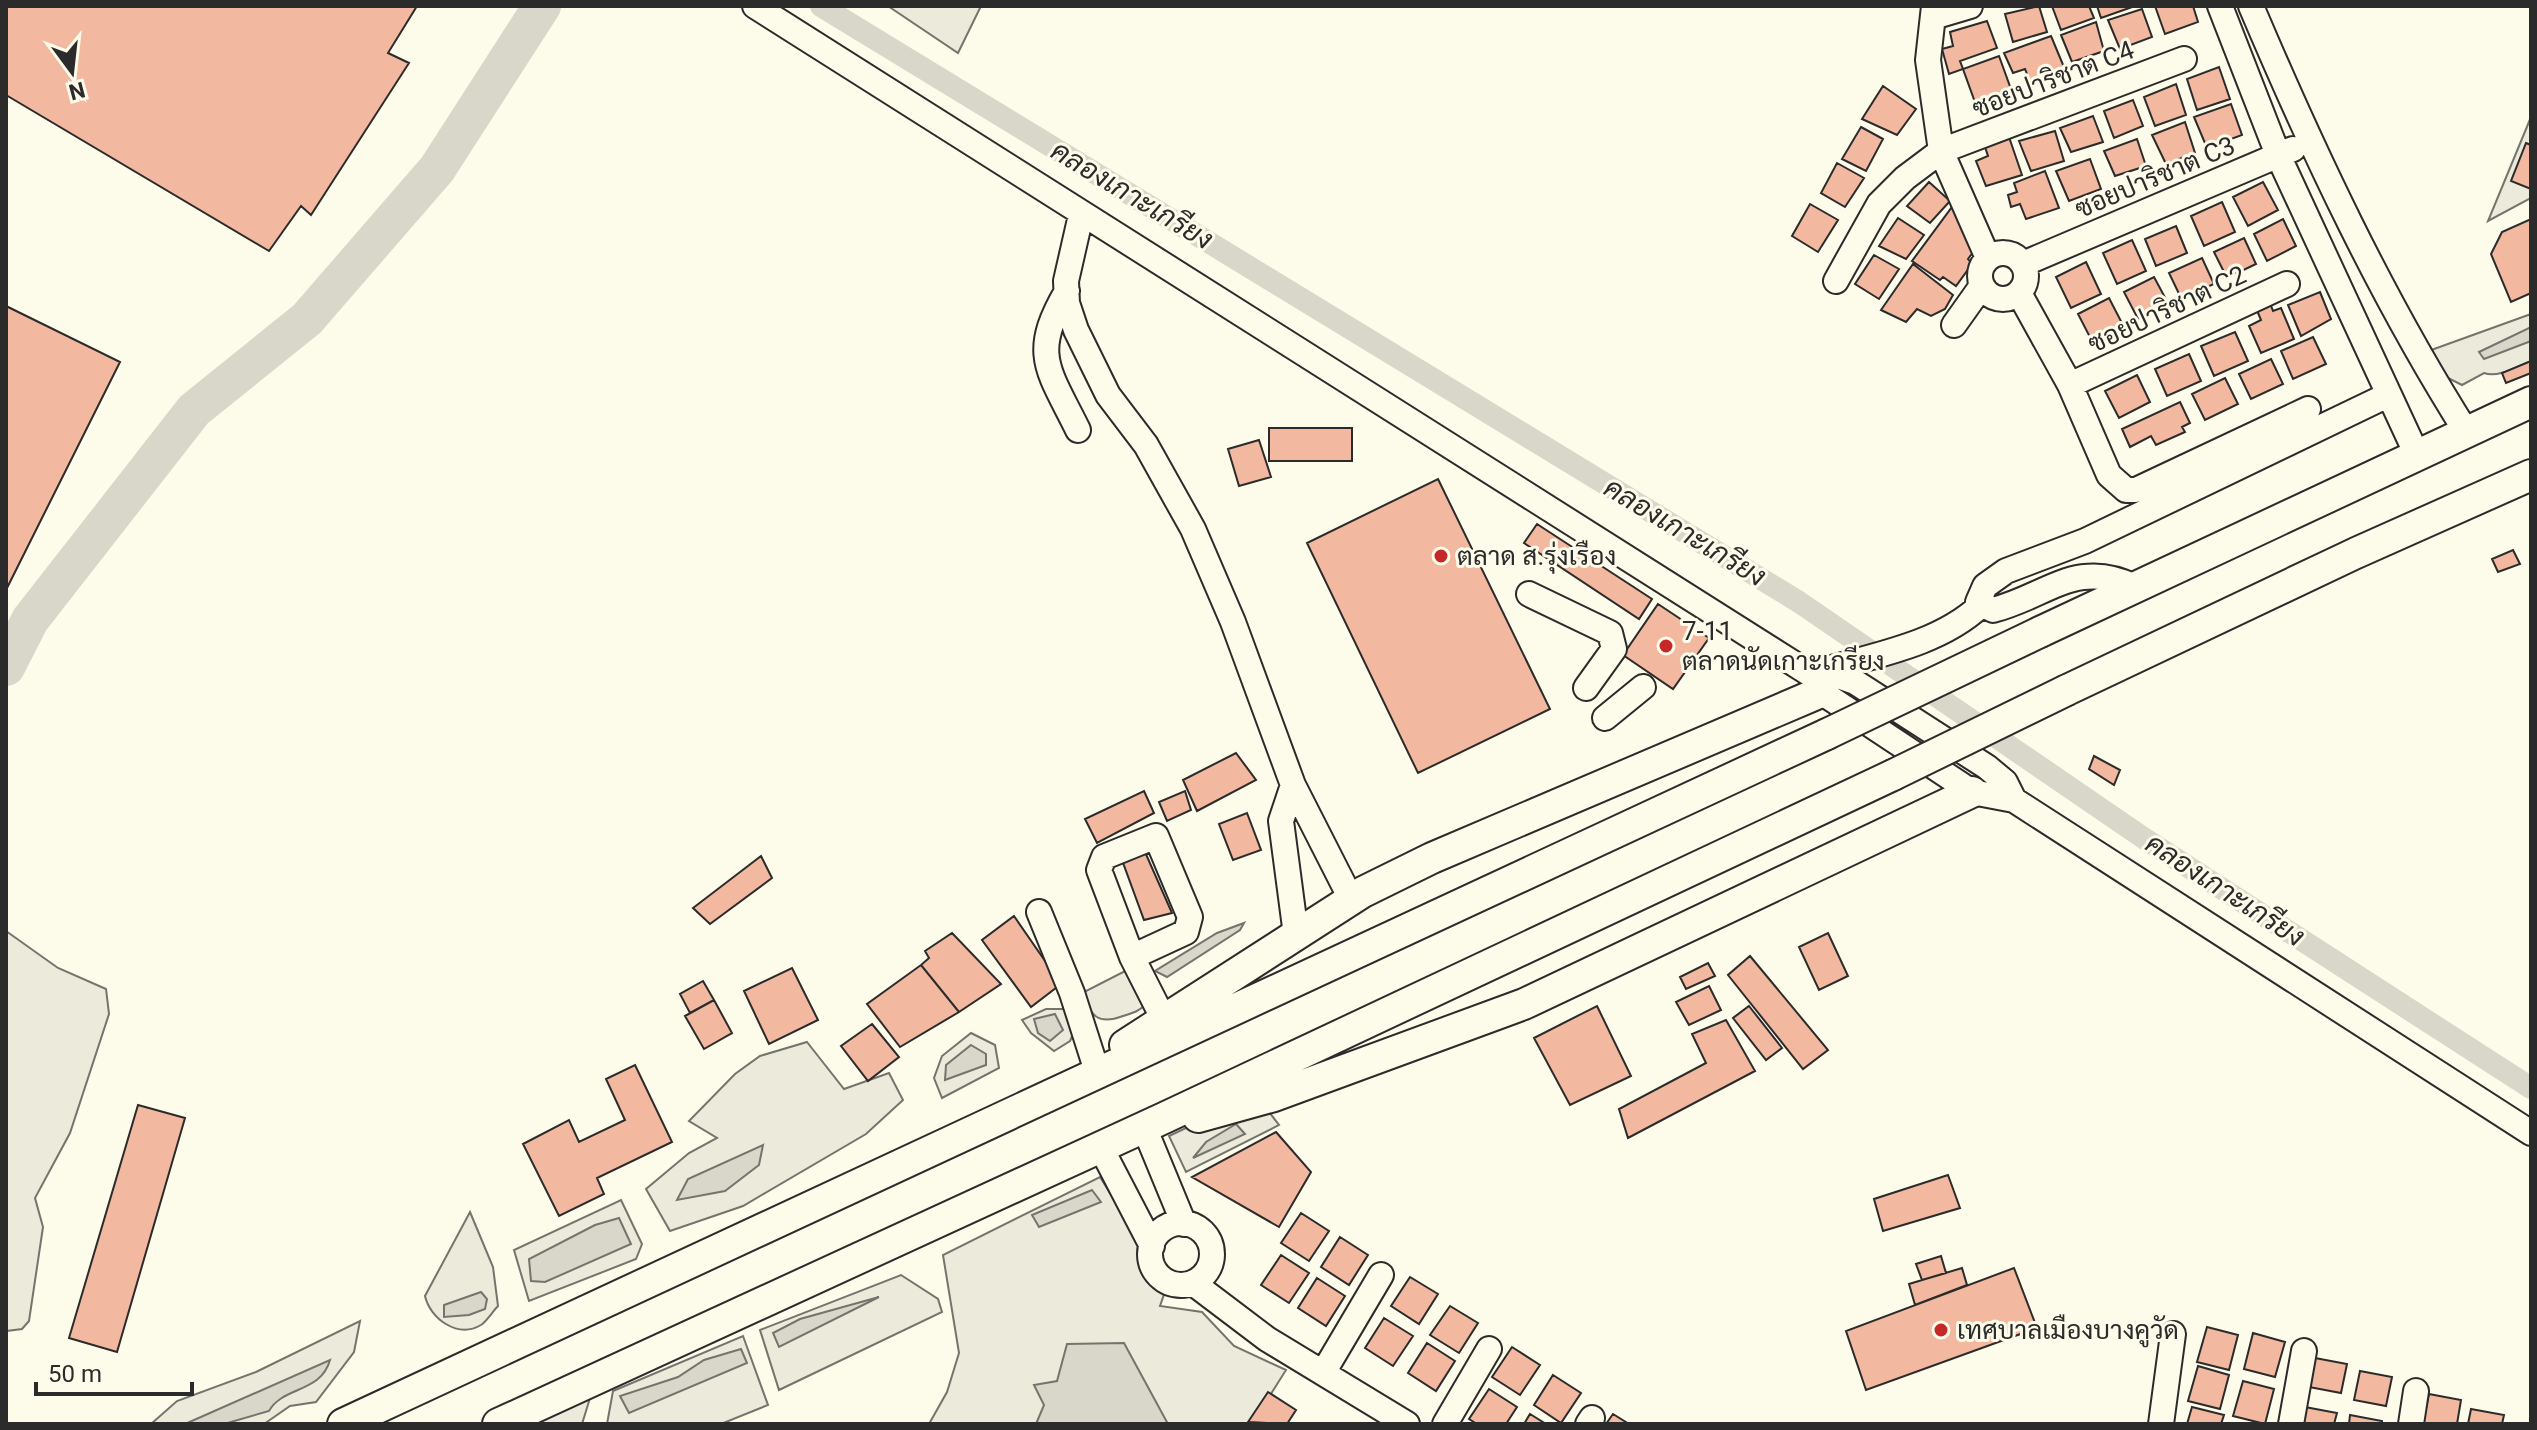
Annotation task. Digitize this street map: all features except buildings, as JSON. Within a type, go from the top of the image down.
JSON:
[{"type":"main road","points":[[343,1424],[1827,734],[2531,402]]},
{"type":"main road","points":[[498,1424],[1101,1148],[2356,553],[2531,475]]},
{"type":"main road","points":[[1062,1090],[1095,1065],[1351,899],[1816,681]]},
{"type":"main road","points":[[1154,1123],[1200,1117],[1274,1096],[1524,1004],[1972,792]]},
{"type":"main road","points":[[1402,873],[1430,916]]},
{"type":"main road","points":[[1503,956],[1524,1004]]},
{"type":"street","points":[[755,6],[1816,681],[1972,792],[2014,800],[2531,1133]]},
{"type":"street","points":[[1970,6],[1933,11],[1928,60],[1941,151],[1988,258]]},
{"type":"street","points":[[2220,6],[2278,155],[2417,455]]},
{"type":"street","points":[[2251,6],[2309,141],[2422,358],[2467,433]]},
{"type":"street","name":"ซอยปาริชาต C4","points":[[1836,281],[1879,204],[1905,178],[1941,151],[2184,59]]},
{"type":"street","name":"ซอยปาริชาต C3","points":[[2023,264],[2309,141]]},
{"type":"street","points":[[1081,215],[1067,263],[1067,291],[1076,330],[1108,395],[1146,445],[1193,529],[1233,622],[1293,785],[1351,899]]},
{"type":"street","points":[[2007,253],[2023,264],[2026,274],[2019,293],[2006,300],[1991,297],[1981,287],[1979,276],[1988,258],[2007,253]]},
{"type":"street","name":"ซอยปาริชาต C2","points":[[2070,385],[2287,284]]},
{"type":"street","points":[[1954,325],[1981,287]]},
{"type":"street","points":[[1067,291],[1049,322],[1044,342],[1048,369],[1078,430]]},
{"type":"street","points":[[2019,293],[2070,385],[2109,475],[2118,486],[2136,490],[2308,409]]},
{"type":"street","points":[[1980,606],[1978,602],[1985,586],[2006,571],[2085,541],[2388,395]]},
{"type":"street","points":[[1980,606],[1993,610],[2004,607],[2080,577],[2105,575],[2135,587]]},
{"type":"street","points":[[1529,594],[1610,633],[1614,649],[1586,688]]},
{"type":"street","points":[[1816,681],[1857,660],[1926,639],[1959,624],[1980,606]]},
{"type":"street","points":[[1816,681],[1838,676],[1855,682],[1987,767],[2005,782],[2014,800]]},
{"type":"street","points":[[1605,718],[1643,687]]},
{"type":"street","points":[[1293,785],[1281,821],[1296,935]]},
{"type":"street","points":[[1132,957],[1186,932],[1190,926],[1190,917],[1156,836],[1104,857],[1100,863],[1101,881],[1132,957],[1164,1020]]},
{"type":"street","points":[[1039,912],[1072,993],[1095,1065]]},
{"type":"street","points":[[1154,1123],[1184,1224]]},
{"type":"street","points":[[1101,1148],[1152,1246],[1151,1263],[1160,1277],[1176,1285],[1193,1283],[1210,1266],[1212,1249],[1199,1229],[1184,1224],[1167,1227],[1152,1246]]},
{"type":"street","points":[[1323,1373],[1381,1275]]},
{"type":"street","points":[[1193,1283],[1267,1339],[1407,1424]]},
{"type":"street","points":[[2161,1424],[2173,1334]]},
{"type":"street","points":[[1445,1424],[1489,1349]]},
{"type":"street","points":[[2291,1424],[2304,1351]]},
{"type":"street","points":[[2411,1424],[2416,1391]]},
{"type":"shaded area","points":[[888,6],[981,6],[958,53]]},
{"type":"shaded area","points":[[2531,117],[2531,198],[2488,221]]},
{"type":"shaded area","points":[[2531,314],[2531,361],[2507,371],[2484,373],[2462,385],[2442,375],[2423,353]]},
{"type":"shaded area","points":[[2531,327],[2531,341],[2484,359],[2479,352]]},
{"type":"shaded area","points":[[1244,923],[1240,930],[1167,977],[1155,971],[1217,933]]},
{"type":"shaded area","points":[[6,931],[58,968],[106,989],[109,1014],[70,1133],[35,1198],[43,1227],[29,1321],[22,1329],[6,1331]]},
{"type":"shaded area","points":[[1133,967],[1145,1005],[1115,1019],[1096,1017],[1089,1008],[1084,992]]},
{"type":"shaded area","points":[[1046,1009],[1064,1009],[1075,1030],[1070,1041],[1054,1051],[1031,1033],[1022,1020]]},
{"type":"shaded area","points":[[1055,1014],[1063,1030],[1050,1041],[1038,1033],[1034,1019]]},
{"type":"shaded area","points":[[971,1033],[995,1045],[999,1068],[942,1098],[934,1078],[942,1056]]},
{"type":"shaded area","points":[[807,1042],[844,1089],[889,1073],[903,1100],[866,1134],[743,1206],[670,1231],[646,1189],[689,1153],[717,1138],[689,1121],[735,1074],[760,1056]]},
{"type":"shaded area","points":[[971,1045],[986,1054],[986,1065],[945,1080],[946,1065]]},
{"type":"shaded area","points":[[1266,1108],[1279,1125],[1186,1172],[1169,1136],[1205,1119]]},
{"type":"shaded area","points":[[1236,1124],[1245,1134],[1193,1158],[1206,1142]]},
{"type":"shaded area","points":[[763,1145],[759,1165],[725,1191],[677,1200],[688,1179]]},
{"type":"shaded area","points":[[1100,1177],[1141,1243],[1146,1270],[1167,1286],[1160,1306],[1202,1312],[1234,1346],[1286,1370],[1252,1424],[929,1424],[947,1392],[959,1353],[943,1255]]},
{"type":"shaded area","points":[[1092,1190],[1101,1202],[1039,1227],[1032,1215]]},
{"type":"shaded area","points":[[621,1200],[642,1244],[636,1259],[529,1301],[514,1250]]},
{"type":"shaded area","points":[[470,1212],[493,1267],[498,1306],[481,1325],[463,1329],[454,1328],[439,1319],[425,1296]]},
{"type":"shaded area","points":[[619,1218],[631,1244],[545,1282],[531,1281],[529,1259],[595,1225]]},
{"type":"shaded area","points":[[901,1275],[938,1299],[942,1312],[779,1390],[760,1330]]},
{"type":"shaded area","points":[[481,1292],[487,1299],[485,1309],[469,1315],[444,1317],[444,1305]]},
{"type":"shaded area","points":[[879,1297],[779,1347],[773,1333],[800,1319]]},
{"type":"shaded area","points":[[360,1321],[354,1352],[316,1402],[290,1406],[264,1424],[151,1424],[177,1401],[256,1372]]},
{"type":"shaded area","points":[[743,1336],[768,1405],[721,1424],[607,1424],[613,1391]]},
{"type":"shaded area","points":[[1124,1343],[1168,1424],[1036,1424],[1044,1405],[1034,1385],[1057,1381],[1067,1344]]},
{"type":"shaded area","points":[[741,1349],[747,1363],[629,1413],[620,1396],[678,1377],[704,1360]]},
{"type":"shaded area","points":[[330,1360],[319,1378],[283,1397],[269,1411],[224,1424],[185,1424]]},
{"type":"shaded area","points":[[590,1398],[582,1424],[522,1424]]},
{"type":"waterway","points":[[6,667],[30,620],[194,410],[307,319],[437,169],[542,6]]},
{"type":"waterway","name":"คลองเกาะเกรียง","points":[[821,6],[1799,602],[2145,839],[2531,1088]]},
{"type":"place","name":"ตลาด ส.รุ่งเรือง","points":[[1441,556]]},
{"type":"place","name":"7-11 ตลาดนัดเกาะเกรียง","points":[[1666,646]]},
{"type":"place","name":"เทศบาลเมืองบางคูวัด","points":[[1941,1330]]}]
